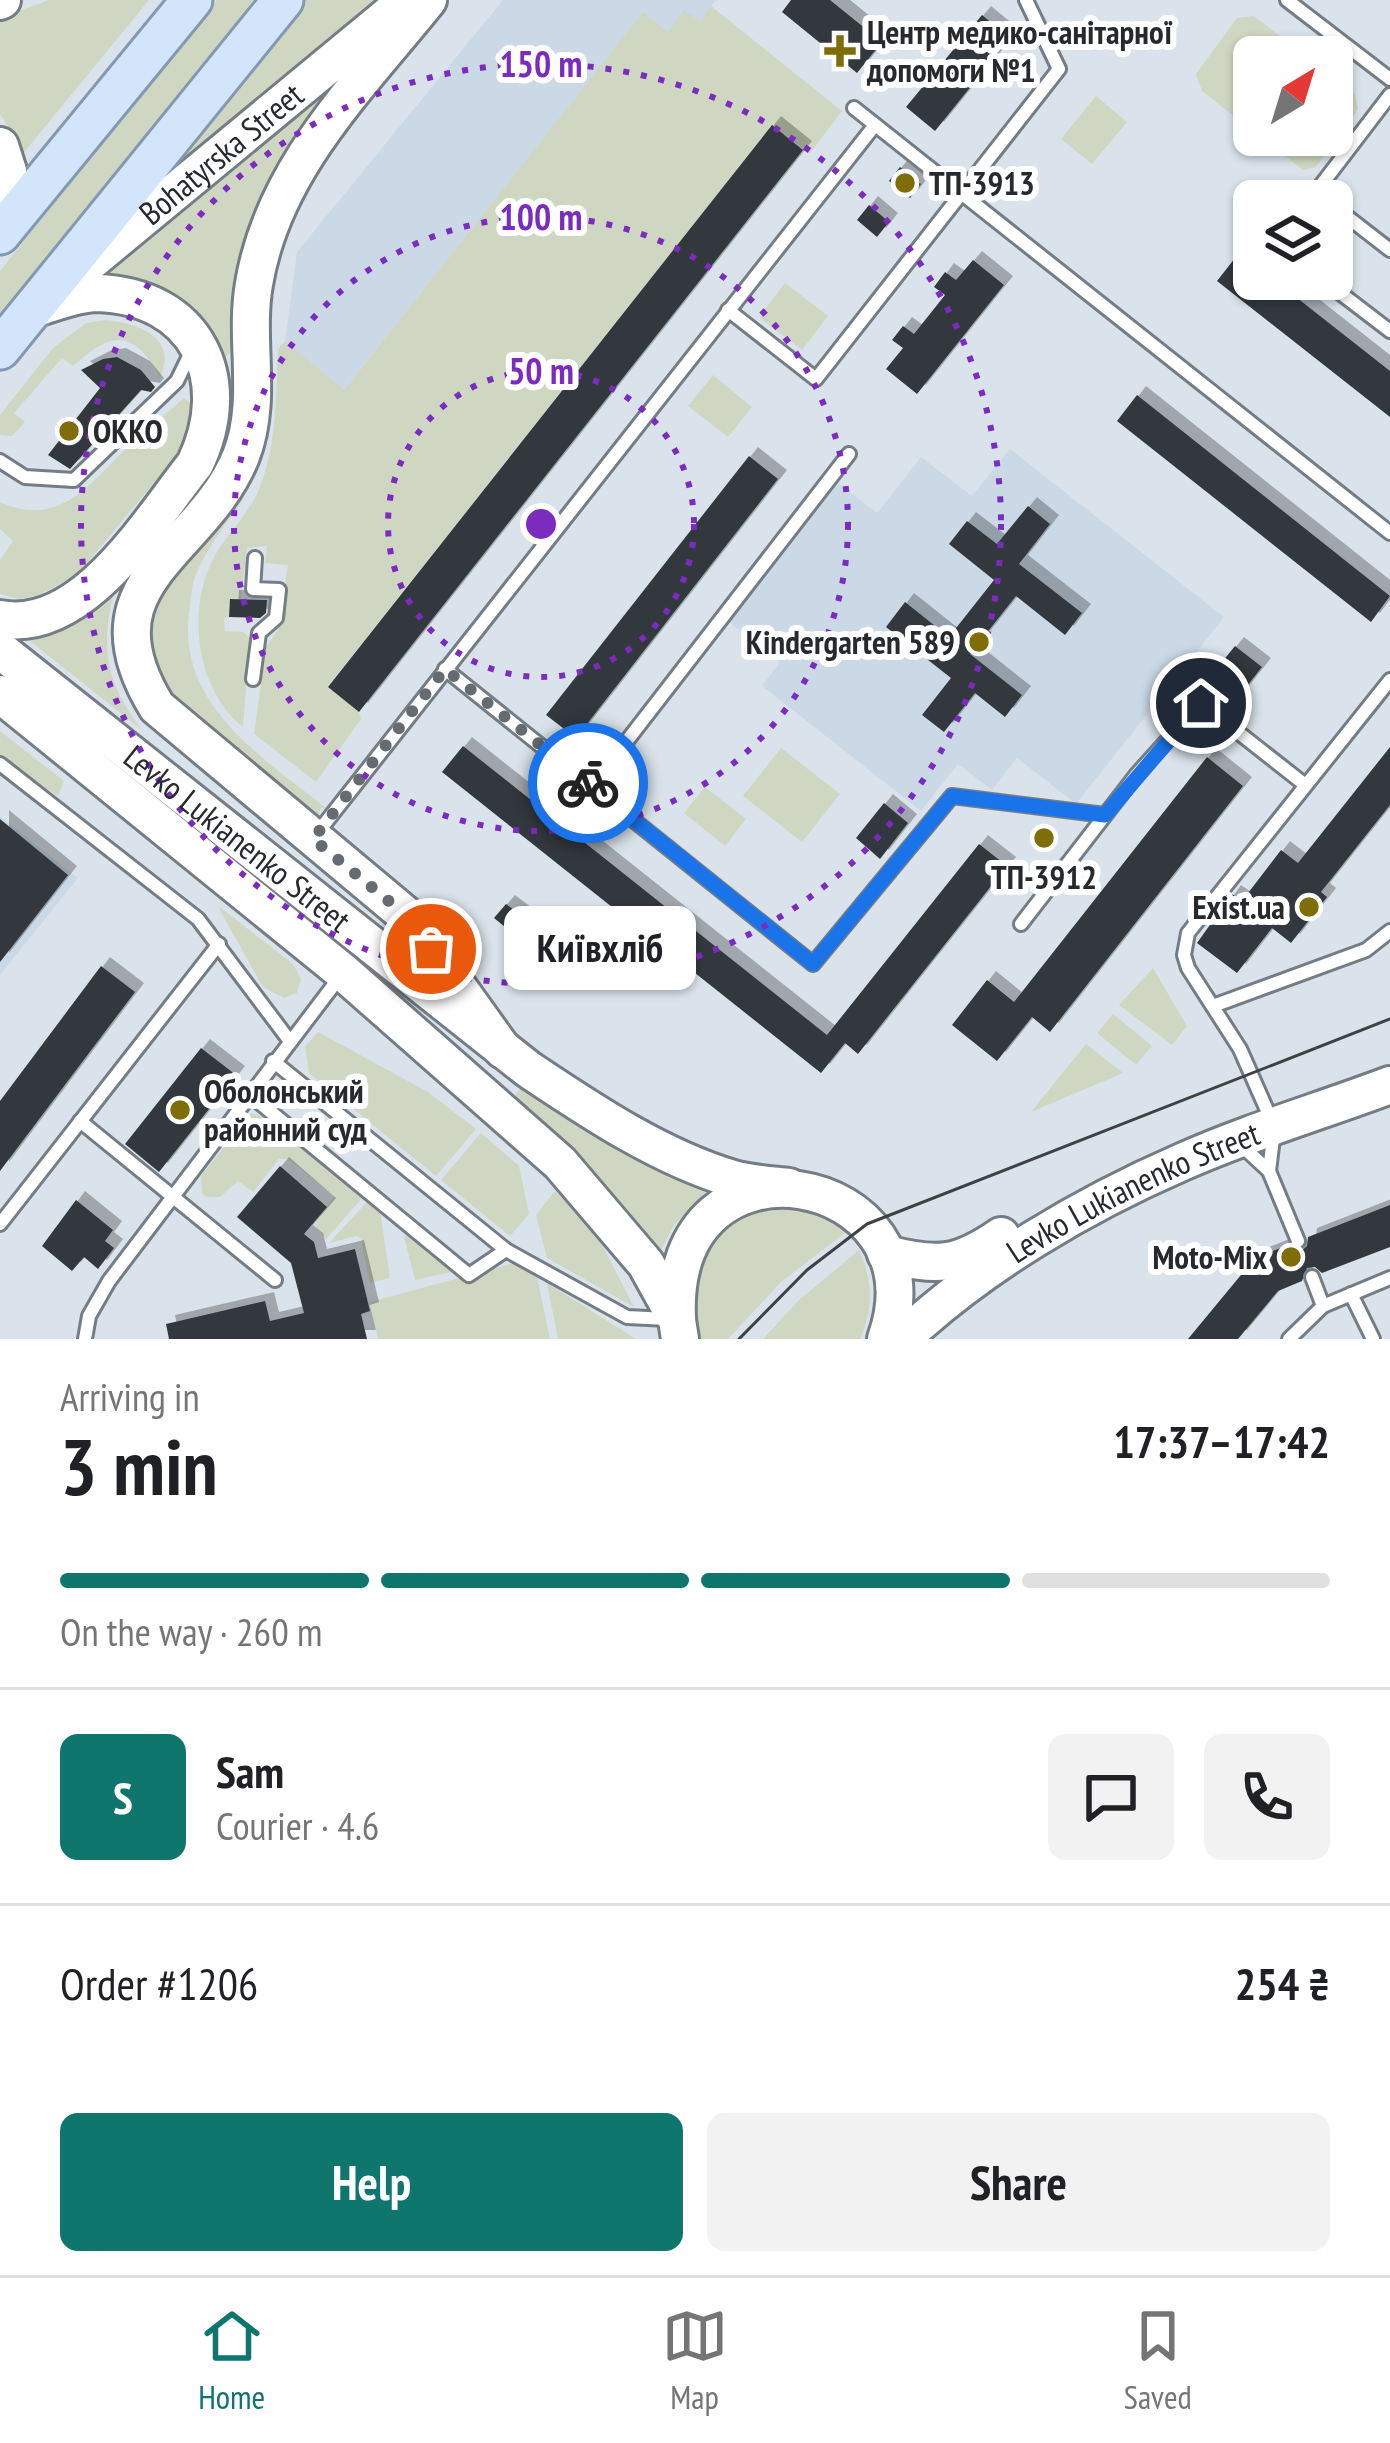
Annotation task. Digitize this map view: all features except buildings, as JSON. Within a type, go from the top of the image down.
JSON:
[{"type":"main road","points":[[0,234],[192,0]]},
{"type":"main road","name":"Bohatyrska Street","points":[[0,350],[283,0]]},
{"type":"main road","name":"Bohatyrska Street","points":[[33,308],[406,0]]},
{"type":"main road","name":"Bohatyrska Street","points":[[428,0],[323,129],[276,204],[253,287],[250,433],[226,486],[141,592],[129,635],[140,680],[157,706],[407,916],[503,1050]]},
{"type":"main road","points":[[0,146],[8,171],[0,219]]},
{"type":"main road","points":[[0,619],[26,620],[63,608],[92,590],[195,464],[207,439],[213,409],[212,375],[196,340],[168,314],[134,298],[93,292],[33,308]]},
{"type":"main road","name":"Levko Lukianenko Street","points":[[0,650],[503,1050],[596,1114],[676,1156],[735,1179],[818,1192],[844,1204],[867,1223],[886,1255],[920,1263],[965,1258],[1102,1174],[1270,1118],[1390,1085]]},
{"type":"main road","name":"Levko Lukianenko Street","points":[[0,694],[344,972],[560,1163],[646,1264],[680,1333]]},
{"type":"main road","name":"Levko Lukianenko Street","points":[[902,1339],[986,1272],[1053,1230],[1390,1060]]},
{"type":"main road","points":[[680,1333],[676,1286],[683,1255],[700,1226],[725,1204],[756,1191],[789,1187]]},
{"type":"main road","points":[[886,1255],[895,1286],[886,1339]]},
{"type":"lane","points":[[728,310],[816,379],[1059,69],[1026,0]]},
{"type":"lane","points":[[1287,0],[1390,79]]},
{"type":"lane","points":[[1334,180],[1390,94]]},
{"type":"lane","points":[[854,108],[1390,533]]},
{"type":"lane","points":[[313,839],[875,124]]},
{"type":"lane","points":[[1353,223],[1390,250]]},
{"type":"lane","points":[[1349,300],[1390,332]]},
{"type":"lane","points":[[0,461],[26,477],[74,480],[178,381],[196,340]]},
{"type":"lane","points":[[592,786],[849,454]]},
{"type":"lane","points":[[253,679],[259,633],[277,618],[279,590],[253,589],[255,558]]},
{"type":"lane","points":[[445,669],[813,964],[952,796],[1105,815]]},
{"type":"lane","points":[[1298,1241],[1269,1171],[1270,1118],[1253,1072],[1184,956],[1188,933],[1390,680]]},
{"type":"lane","points":[[1021,924],[1105,815],[1201,703],[1304,784]]},
{"type":"lane","points":[[0,764],[198,919],[289,1040]]},
{"type":"lane","points":[[1213,1006],[1366,950],[1390,931]]},
{"type":"lane","points":[[0,1224],[219,944]]},
{"type":"lane","points":[[86,1339],[89,1316],[109,1281],[344,972]]},
{"type":"lane","points":[[273,1061],[506,1250],[627,1317],[680,1333]]},
{"type":"lane","points":[[249,1094],[470,1275],[506,1250]]},
{"type":"lane","points":[[80,1121],[275,1280]]},
{"type":"lane","points":[[1237,1141],[1269,1171]]},
{"type":"lane","points":[[1312,1277],[1322,1306]]},
{"type":"lane","points":[[1289,1339],[1322,1306],[1387,1282]]},
{"type":"lane","points":[[1351,1294],[1373,1339]]},
{"type":"shaded area","points":[[503,0],[716,0],[700,21],[668,32],[643,13],[343,391],[285,341],[297,252]]},
{"type":"shaded area","name":"Kindergarten 589","points":[[1010,449],[1224,617],[1076,804],[1017,758],[992,790],[958,764],[921,811],[762,686],[780,662],[728,621],[837,482],[877,513],[921,457],[972,496]]},
{"type":"shaded area","points":[[0,816],[78,878],[0,975]]},
{"type":"green space","points":[[49,0],[149,0],[21,156],[0,114],[0,18]]},
{"type":"green space","points":[[217,0],[258,0],[0,316],[0,271]]},
{"type":"green space","points":[[303,0],[383,0],[135,206]]},
{"type":"green space","points":[[711,6],[842,111],[810,153],[771,126],[328,686],[361,719],[316,782],[254,734],[266,647],[278,630],[288,565],[265,563],[267,546],[247,548],[241,599],[230,599],[229,617],[224,618],[225,631],[243,632],[250,638],[243,727],[215,692],[200,648],[198,624],[205,578],[256,496],[266,470],[275,419],[278,349],[285,341],[344,390],[643,12],[668,32],[684,10],[700,21]]},
{"type":"green space","points":[[1254,16],[1280,36],[1233,36],[1233,115],[1202,91],[1196,74],[1237,18]]},
{"type":"green space","points":[[347,72],[294,142],[252,220],[236,276],[233,351],[225,357],[204,323],[176,300],[143,285],[105,277],[109,269]]},
{"type":"green space","points":[[1096,96],[1127,122],[1092,164],[1061,139]]},
{"type":"green space","points":[[1285,156],[1324,156],[1316,167],[1303,170]]},
{"type":"green space","points":[[785,283],[828,316],[802,350],[759,317]]},
{"type":"green space","points":[[106,320],[142,329],[160,343],[164,363],[160,377],[141,350],[121,340],[99,346],[73,366],[62,358],[14,413],[25,422],[12,436],[0,435],[0,415],[53,348],[86,323]]},
{"type":"green space","points":[[713,375],[752,407],[728,437],[688,406]]},
{"type":"green space","points":[[184,398],[192,404],[182,449],[78,574],[39,595],[20,599],[0,594],[0,560],[13,541],[0,529],[0,502],[40,510],[72,499]]},
{"type":"green space","points":[[239,493],[244,498],[195,577],[189,647],[197,677],[232,729],[332,813],[321,807],[311,819],[186,721],[151,677],[148,613],[166,582]]},
{"type":"green space","points":[[114,591],[107,630],[109,664],[120,696],[142,730],[25,637],[73,622]]},
{"type":"green space","points":[[0,731],[64,781],[58,796],[0,759]]},
{"type":"green space","points":[[781,748],[840,794],[802,842],[743,796]]},
{"type":"green space","points":[[705,787],[746,819],[725,846],[684,813]]},
{"type":"green space","points":[[217,905],[293,964],[301,979],[297,993],[284,998],[263,987]]},
{"type":"green space","points":[[1153,968],[1187,1026],[1172,1045],[1119,1005]]},
{"type":"green space","points":[[1113,1014],[1152,1046],[1136,1065],[1097,1033]]},
{"type":"green space","points":[[318,1032],[428,1092],[476,1129],[436,1176],[309,1073],[305,1047]]},
{"type":"green space","points":[[1086,1044],[1123,1073],[1031,1112]]},
{"type":"green space","points":[[524,1084],[631,1156],[707,1191],[674,1225],[660,1252],[513,1098]]},
{"type":"green space","points":[[251,1113],[265,1118],[364,1196],[326,1239],[315,1225],[334,1196],[288,1159],[279,1159],[253,1192],[238,1181],[220,1197],[202,1193],[201,1176]]},
{"type":"green space","points":[[481,1133],[519,1166],[529,1214],[510,1236],[441,1180]]},
{"type":"green space","points":[[555,1191],[594,1229],[634,1307],[547,1258],[536,1215]]},
{"type":"green space","points":[[369,1200],[380,1210],[390,1278],[370,1283],[361,1239],[329,1243]]},
{"type":"green space","points":[[763,1206],[807,1209],[846,1232],[781,1282],[728,1339],[701,1339],[692,1292],[698,1260],[715,1233]]},
{"type":"green space","points":[[410,1233],[456,1271],[415,1280],[404,1237]]},
{"type":"green space","points":[[859,1250],[870,1295],[860,1339],[763,1339],[799,1300]]},
{"type":"green space","points":[[518,1262],[536,1272],[550,1339],[378,1339],[370,1302]]},
{"type":"green space","points":[[547,1283],[633,1337],[635,1339],[558,1339]]},
{"type":"tram line","points":[[739,1339],[807,1270],[867,1224],[1390,1019]]},
{"type":"way so far","points":[[431,949],[382,892],[313,839],[445,669],[588,783]]},
{"type":"place","name":"Центр медико-санітарної допомоги №1","points":[[840,51]]},
{"type":"place","name":"ТП-3913","points":[[905,183]]},
{"type":"place","name":"OKKO","points":[[69,431]]},
{"type":"place","name":"Kindergarten 589","points":[[979,642]]},
{"type":"place","name":"ТП-3912","points":[[1044,838]]},
{"type":"place","name":"Exist.ua","points":[[1309,907]]},
{"type":"place","name":"Київхліб","points":[[431,949]]},
{"type":"place","name":"Оболонський районний суд","points":[[180,1110]]},
{"type":"place","name":"Moto-Mix","points":[[1291,1257]]},
{"type":"route","points":[[588,783],[813,964],[952,796],[1105,815],[1201,703]]}]
